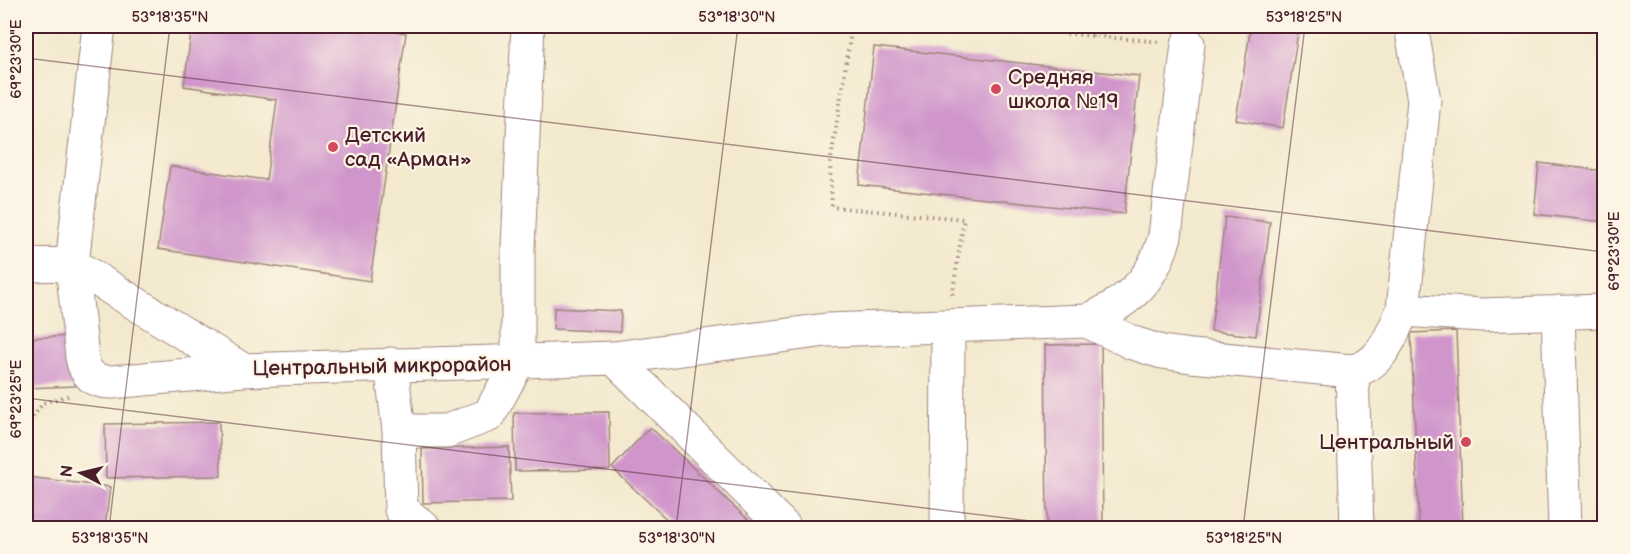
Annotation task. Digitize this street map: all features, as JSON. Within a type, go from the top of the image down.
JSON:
[{"type":"street","points":[[99,26],[72,264],[84,368],[91,377],[100,382],[243,370]]},
{"type":"street","points":[[399,431],[447,431],[489,415],[518,362],[518,248],[528,26]]},
{"type":"street","points":[[1087,321],[1133,343],[1162,352],[1191,356],[1352,371],[1363,369],[1379,356],[1403,310],[1424,100],[1411,26]]},
{"type":"street","points":[[1087,321],[1111,310],[1131,296],[1153,269],[1161,252],[1166,236],[1188,45]]},
{"type":"street","points":[[26,265],[72,264]]},
{"type":"street","name":"Центральный микрорайон","points":[[72,264],[243,370],[614,358],[826,330],[948,328],[1087,321]]},
{"type":"street","points":[[1403,310],[1482,315],[1605,311]]},
{"type":"street","points":[[1558,312],[1565,528]]},
{"type":"street","points":[[947,528],[948,328]]},
{"type":"street","points":[[614,358],[785,528]]},
{"type":"street","points":[[391,364],[409,522]]},
{"type":"street","points":[[1352,371],[1358,528]]},
{"type":"path","points":[[852,26],[830,165],[832,207],[964,219],[948,328]]},
{"type":"path","points":[[982,26],[1188,45]]},
{"type":"path","points":[[1092,36],[1093,26]]},
{"type":"path","points":[[26,427],[43,403],[62,399],[100,382]]},
{"type":"building","points":[[192,26],[356,26],[406,33],[370,281],[158,249],[170,166],[266,180],[277,100],[184,86]]},
{"type":"building","points":[[1251,26],[1299,26],[1283,128],[1236,120]]},
{"type":"building","points":[[874,47],[1139,76],[1124,214],[859,185]]},
{"type":"building","points":[[1539,163],[1604,171],[1604,222],[1534,214]]},
{"type":"building","points":[[1225,217],[1270,222],[1256,336],[1211,331]]},
{"type":"building","points":[[554,308],[621,311],[620,332],[553,329]]},
{"type":"building","points":[[1456,331],[1463,528],[1419,528],[1411,333]]},
{"type":"building","points":[[73,336],[75,386],[26,388],[26,338]]},
{"type":"building","points":[[1101,344],[1103,528],[1047,528],[1045,345]]},
{"type":"building","points":[[609,412],[610,470],[515,471],[514,413]]},
{"type":"building","points":[[219,422],[221,476],[106,478],[105,424]]},
{"type":"building","points":[[650,427],[757,528],[676,528],[612,468]]},
{"type":"building","points":[[509,447],[511,501],[423,503],[422,449]]},
{"type":"building","points":[[27,477],[110,487],[105,528],[26,528]]},
{"type":"place","name":"Средняя школа №19","points":[[996,89]]},
{"type":"place","name":"Детский сад «Арман»","points":[[333,147]]},
{"type":"place","name":"Центральный","points":[[1466,442]]}]
